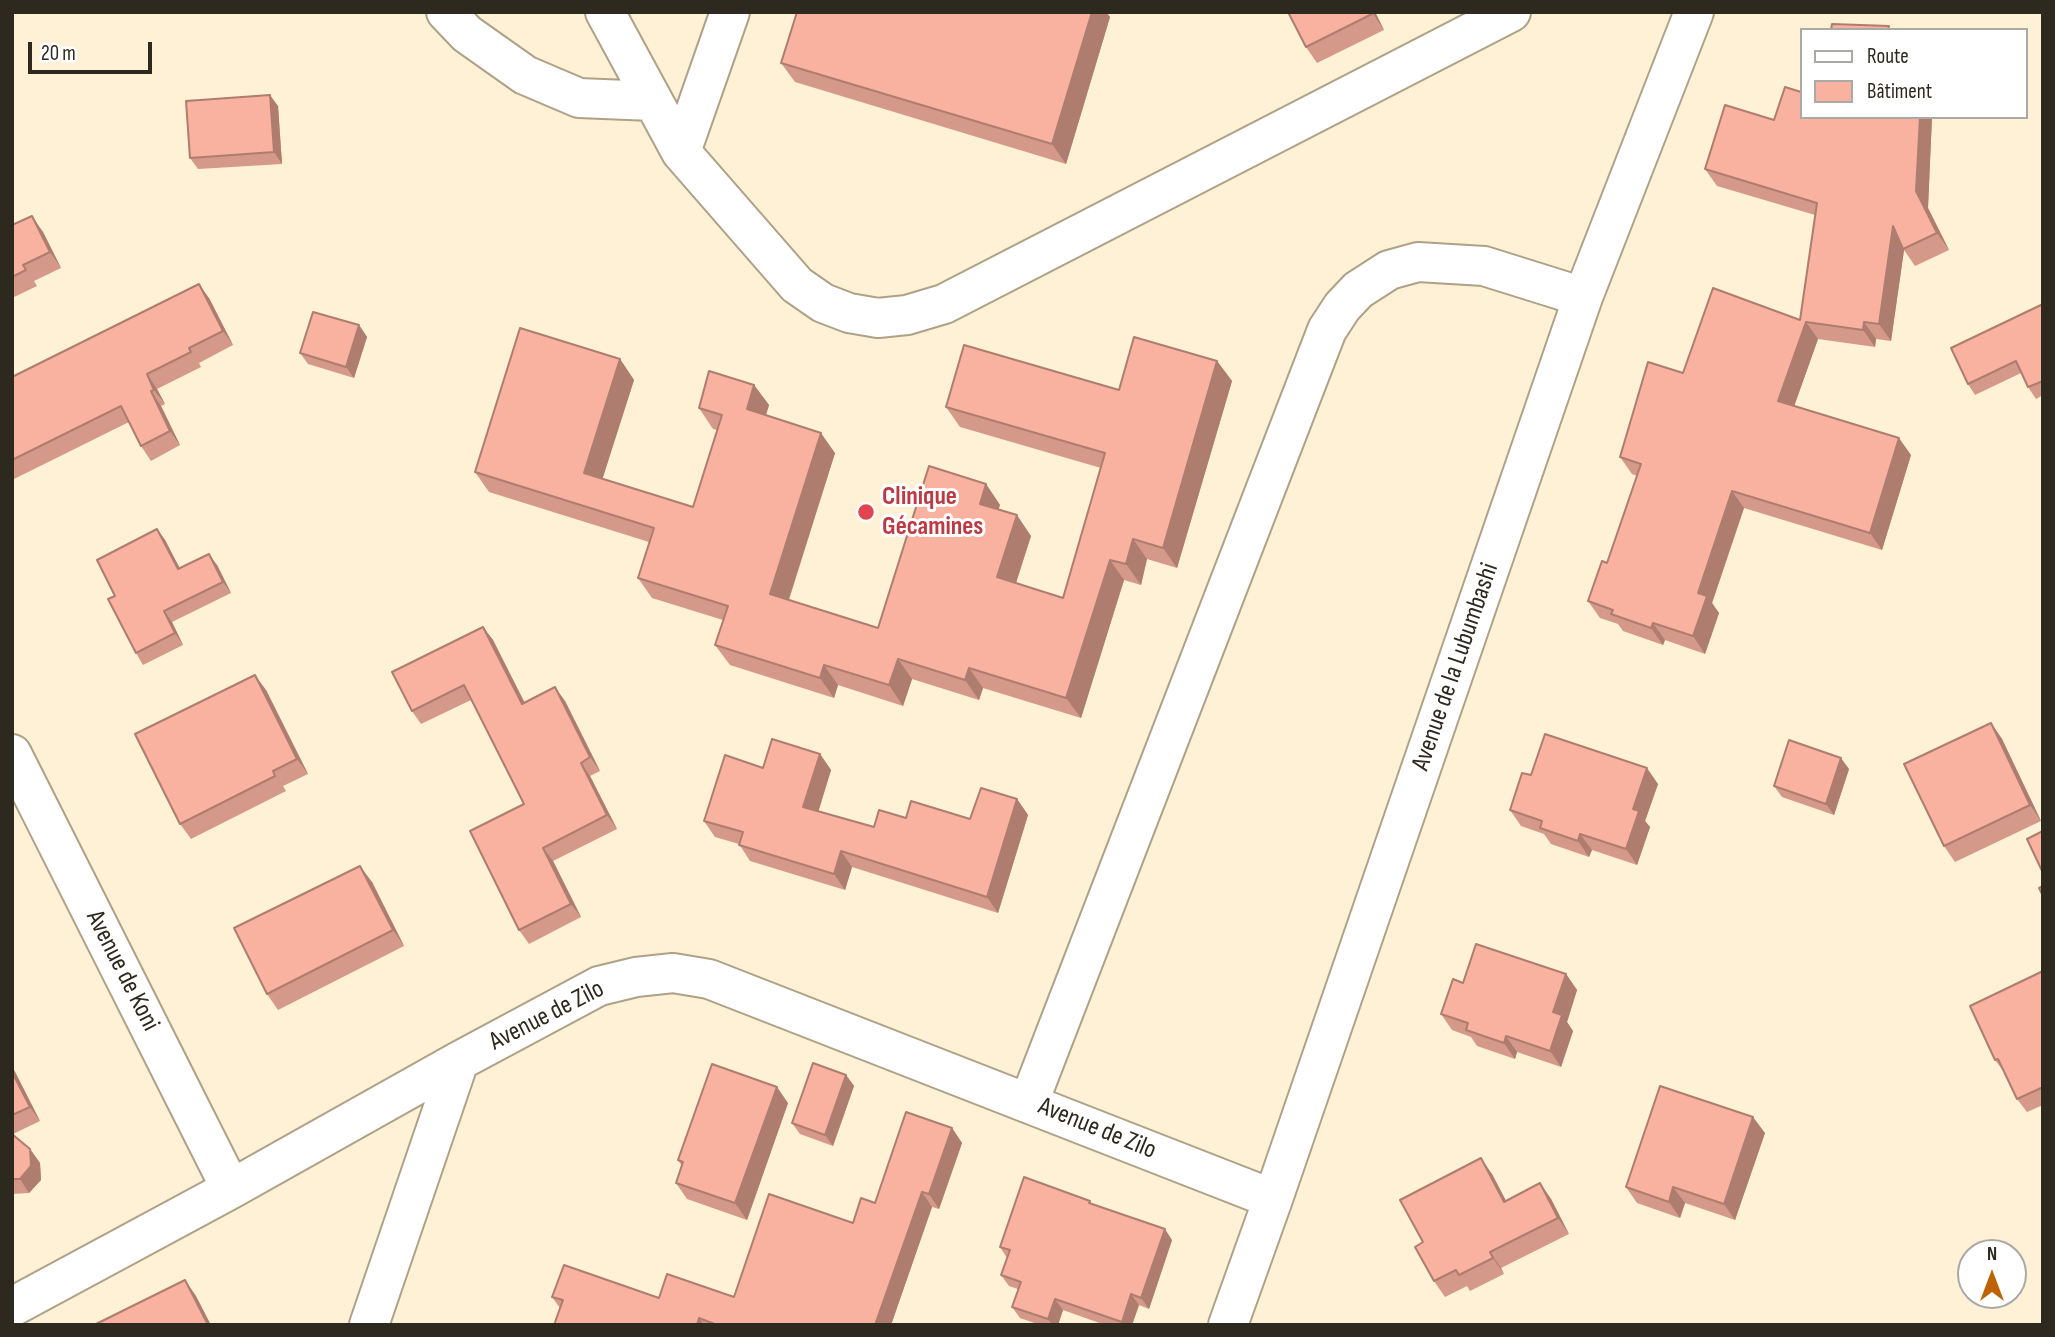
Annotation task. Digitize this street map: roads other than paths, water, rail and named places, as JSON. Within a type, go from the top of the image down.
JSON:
[{"type":"street","points":[[446,12],[467,34],[525,75],[579,98],[652,101]]},
{"type":"street","points":[[604,12],[681,152],[797,285],[823,303],[849,313],[878,318],[907,315],[944,304],[1467,22],[1511,12]]},
{"type":"street","points":[[681,152],[730,12]]},
{"type":"street","name":"Avenue de la Lubumbashi","points":[[1228,1325],[1583,297],[1694,12]]},
{"type":"street","points":[[1029,1102],[1322,342],[1342,307],[1358,290],[1389,270],[1418,262],[1484,265],[1583,297]]},
{"type":"street","name":"Avenue de Koni","points":[[12,754],[231,1189]]},
{"type":"street","name":"Avenue de Zilo","points":[[12,1307],[599,986],[673,972],[709,979],[1273,1199]]},
{"type":"street","points":[[369,1325],[459,1061]]},
{"type":"place","name":"Clinique Gécamines","points":[[866,512]]}]
